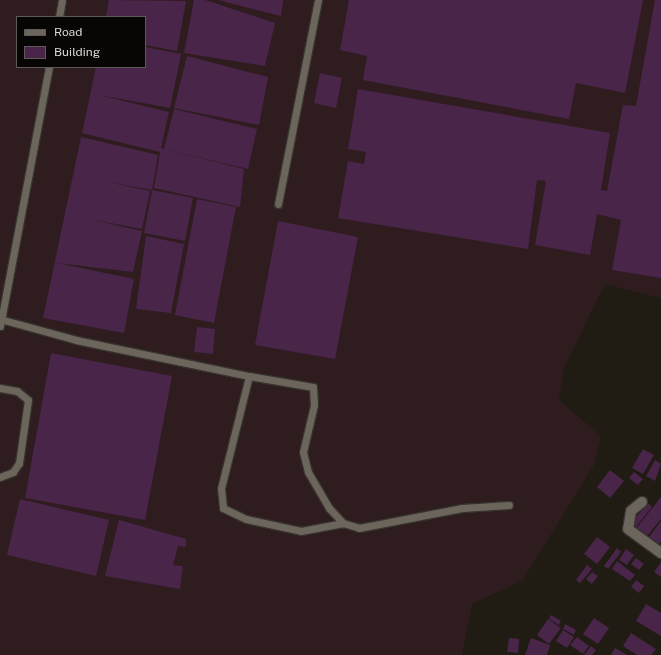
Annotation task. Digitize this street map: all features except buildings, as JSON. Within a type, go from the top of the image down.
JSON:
[{"type":"street","points":[[642,502],[631,511],[628,529],[661,553]]},
{"type":"lane","points":[[59,16],[62,0]]},
{"type":"lane","points":[[278,204],[318,0]]},
{"type":"lane","points":[[49,68],[0,322],[76,340],[249,376],[313,387],[314,404],[303,452],[308,472],[329,508],[343,522],[359,528],[462,508],[509,505]]},
{"type":"lane","points":[[249,376],[221,488],[223,508],[246,519],[301,530],[343,522]]},
{"type":"lane","points":[[0,388],[17,391],[28,400],[19,464],[13,472],[0,477]]},
{"type":"shaded area","points":[[0,0],[661,0],[661,298],[605,284],[564,368],[559,400],[601,436],[594,465],[522,581],[472,604],[462,655],[0,655]]}]
